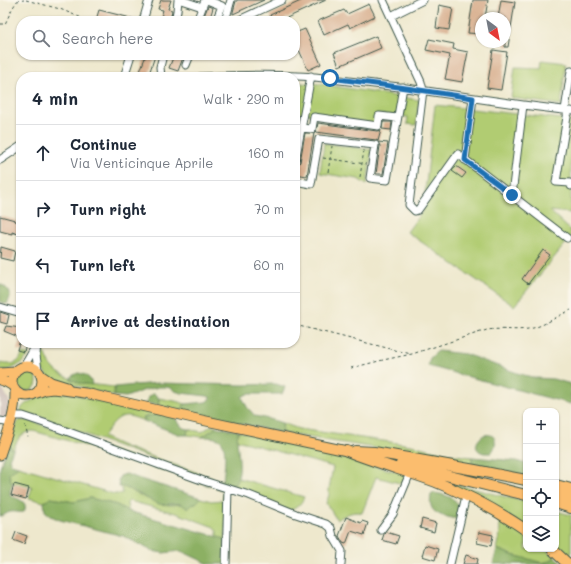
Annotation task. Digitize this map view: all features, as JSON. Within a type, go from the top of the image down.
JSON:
[{"type":"highway","points":[[347,451],[432,466],[523,485]]},
{"type":"highway","points":[[347,451],[437,483],[486,505],[523,528]]},
{"type":"highway","points":[[347,451],[374,452],[523,479]]},
{"type":"highway","points":[[377,457],[523,494]]},
{"type":"highway","points":[[563,488],[571,498]]},
{"type":"highway","points":[[559,504],[571,508]]},
{"type":"highway","points":[[555,552],[568,564]]},
{"type":"main road","points":[[0,455],[12,419],[15,404],[12,382],[13,377],[15,372],[24,366],[34,367],[51,382],[85,393],[347,451]]},
{"type":"main road","points":[[0,373],[15,372]]},
{"type":"main road","points":[[12,419],[24,402],[40,390],[42,385],[40,373]]},
{"type":"main road","points":[[0,380],[6,382],[23,396],[53,389],[85,393]]},
{"type":"street","points":[[144,16],[149,0]]},
{"type":"street","points":[[176,16],[180,0],[204,2],[222,6],[218,16]]},
{"type":"street","points":[[226,16],[231,0]]},
{"type":"street","points":[[248,16],[282,0]]},
{"type":"street","points":[[383,0],[421,82],[423,90],[409,205],[415,211],[418,210],[458,154],[567,238]]},
{"type":"street","points":[[391,16],[423,0]]},
{"type":"street","points":[[198,16],[204,2]]},
{"type":"street","points":[[126,72],[129,60]]},
{"type":"street","points":[[160,72],[162,60]]},
{"type":"street","points":[[186,65],[188,60]]},
{"type":"street","points":[[571,71],[568,111],[556,182],[570,183],[571,186]]},
{"type":"street","points":[[300,76],[403,87],[568,111]]},
{"type":"street","points":[[300,126],[311,76]]},
{"type":"street","points":[[300,182],[311,184],[319,139],[375,145],[370,178],[387,180],[403,87]]},
{"type":"street","points":[[465,160],[473,98]]},
{"type":"street","points":[[512,195],[523,105]]},
{"type":"street","points":[[300,131],[312,129],[314,117],[378,126],[379,116],[397,118]]},
{"type":"street","points":[[0,160],[16,149]]},
{"type":"street","points":[[0,307],[16,312]]},
{"type":"street","points":[[24,366],[34,348]]},
{"type":"street","points":[[37,348],[36,354],[40,373]]},
{"type":"street","points":[[0,421],[23,416],[228,489],[249,495],[296,514],[326,524],[331,528],[333,536],[342,551],[341,564]]},
{"type":"street","points":[[381,530],[393,514],[410,473]]},
{"type":"street","points":[[226,564],[228,489]]},
{"type":"street","points":[[450,564],[466,496]]},
{"type":"path","points":[[0,24],[5,24],[17,1],[25,0],[60,9],[77,16]]},
{"type":"path","points":[[328,172],[333,140]]},
{"type":"path","points":[[360,177],[365,144]]},
{"type":"path","points":[[316,157],[372,165]]},
{"type":"path","points":[[351,368],[412,354],[487,330],[529,329],[541,325],[571,310]]},
{"type":"path","points":[[300,326],[412,354]]},
{"type":"path","points":[[23,416],[28,437]]},
{"type":"shaded area","points":[[0,387],[3,389],[10,402],[8,421],[0,420]]},
{"type":"green space","points":[[542,60],[566,63],[561,105],[511,98],[515,67],[541,68]]},
{"type":"green space","points":[[300,83],[321,84],[419,100],[416,125],[407,124],[408,117],[377,114],[375,124],[300,113]]},
{"type":"green space","points":[[435,105],[571,120],[571,213],[550,211],[571,231],[571,237],[514,306],[407,232],[423,210]]},
{"type":"green space","points":[[324,143],[372,150],[367,185],[358,179],[320,173]]},
{"type":"green space","points":[[0,284],[10,292],[10,297],[7,304],[0,302]]},
{"type":"green space","points":[[39,348],[47,357],[51,366],[59,373],[79,383],[114,387],[114,396],[52,379],[44,372],[40,361]]},
{"type":"green space","points":[[438,351],[465,354],[520,374],[536,378],[553,379],[571,384],[571,404],[428,366],[430,358]]},
{"type":"green space","points":[[22,353],[29,355],[23,362],[9,369],[0,371],[0,363],[7,364],[17,362]]},
{"type":"green space","points":[[27,371],[34,374],[37,381],[34,388],[27,391],[20,388],[17,381],[20,374]]},
{"type":"green space","points":[[78,373],[87,376],[92,385],[79,383],[70,379]]},
{"type":"green space","points":[[157,383],[243,385],[276,384],[285,387],[282,394],[247,394],[242,397],[247,407],[255,416],[282,423],[283,433],[184,411],[183,406],[186,404],[206,402],[210,399],[210,397],[181,393],[171,388],[159,387],[126,397],[114,396],[115,387]]},
{"type":"green space","points":[[47,392],[69,393],[114,405],[162,414],[144,417],[144,421],[135,417],[121,417],[114,422],[103,437],[125,447],[218,480],[219,483],[49,421],[47,418],[33,415],[28,417],[21,415],[21,409],[25,405]]},
{"type":"green space","points":[[152,394],[158,397],[159,402],[157,405],[146,403],[148,397]]},
{"type":"green space","points":[[159,398],[186,404],[183,406],[184,411],[157,405]]},
{"type":"green space","points":[[162,414],[174,417],[183,428],[188,429],[187,435],[181,435],[144,421],[144,417]]},
{"type":"green space","points":[[18,421],[31,421],[222,490],[33,431],[22,435],[13,450],[8,444]]},
{"type":"green space","points":[[282,423],[299,429],[411,445],[454,455],[472,457],[472,467],[383,449],[283,433]]},
{"type":"green space","points":[[211,426],[217,427],[202,437],[187,435],[188,429],[202,432]]},
{"type":"green space","points":[[217,427],[238,431],[237,441],[239,472],[238,478],[231,486],[219,483],[218,480],[223,480],[225,465],[225,453],[222,443],[216,438],[202,437]]},
{"type":"green space","points":[[238,431],[406,474],[403,484],[376,477],[362,513],[352,513],[337,520],[326,503],[329,495],[333,467],[237,440]]},
{"type":"green space","points":[[484,435],[492,435],[494,437],[495,446],[491,453],[480,452],[476,445]]},
{"type":"green space","points":[[8,444],[13,450],[9,459],[11,464],[18,466],[9,474],[11,481],[13,482],[10,496],[22,501],[25,508],[24,512],[10,512],[0,516],[0,468]]},
{"type":"green space","points":[[472,457],[516,461],[523,463],[523,476],[472,467]]},
{"type":"green space","points":[[18,466],[114,494],[122,494],[122,490],[119,486],[126,487],[141,496],[160,504],[170,505],[196,503],[201,498],[211,501],[223,500],[222,490],[227,494],[225,539],[217,537],[217,531],[214,527],[179,514],[129,501],[127,503],[128,511],[117,505],[90,498],[74,502],[51,498],[44,502],[29,498],[32,487],[11,482],[9,474]]},
{"type":"green space","points":[[126,474],[201,498],[187,508],[181,504],[159,504],[129,489],[119,486],[118,481],[120,476]]},
{"type":"green space","points":[[238,478],[304,497],[298,506],[289,511],[231,486],[235,484]]},
{"type":"green space","points":[[446,482],[523,501],[523,526]]},
{"type":"green space","points":[[434,493],[445,495],[455,500],[458,508],[457,519],[434,511],[430,502],[431,495]]},
{"type":"green space","points":[[51,498],[74,502],[90,498],[117,505],[128,511],[225,539],[225,564],[209,564],[181,551],[163,553],[152,551],[123,536],[60,520],[51,516],[45,511],[44,502]]},
{"type":"green space","points":[[559,512],[571,515],[571,564],[559,552]]},
{"type":"green space","points":[[498,518],[523,532],[523,552],[549,552],[555,557],[550,561],[542,563],[512,555],[497,549],[500,526]]},
{"type":"green space","points":[[497,549],[512,555],[542,563],[550,561],[555,557],[563,564],[493,564]]},
{"type":"building","points":[[161,0],[171,0],[168,9],[172,10],[171,16],[161,16],[163,10],[158,9]]},
{"type":"building","points":[[264,0],[233,14],[236,1]]},
{"type":"building","points":[[303,0],[326,0],[291,16],[270,15]]},
{"type":"building","points":[[473,0],[488,0],[486,12],[475,12],[475,34],[468,33]]},
{"type":"building","points":[[501,0],[515,2],[511,28],[511,12],[499,12]]},
{"type":"building","points":[[369,4],[375,16],[350,28],[348,24],[324,35],[318,21],[344,10],[347,14]]},
{"type":"building","points":[[439,5],[453,8],[449,30],[436,28]]},
{"type":"building","points":[[208,6],[213,8],[211,16],[204,16]]},
{"type":"building","points":[[99,10],[123,16],[97,16]]},
{"type":"building","points":[[305,29],[321,64],[308,70],[300,52],[300,31]]},
{"type":"building","points":[[376,36],[381,48],[339,66],[334,53]]},
{"type":"building","points":[[429,39],[454,44],[453,49],[468,52],[462,82],[445,79],[450,55],[426,50]]},
{"type":"building","points":[[493,50],[507,52],[501,90],[487,88]]},
{"type":"building","points":[[144,60],[154,60],[150,72],[140,72]]},
{"type":"building","points":[[172,60],[182,60],[178,71],[169,68]]},
{"type":"building","points":[[383,122],[392,122],[391,130],[382,129]]},
{"type":"building","points":[[318,123],[377,131],[381,130],[378,141],[316,132]]},
{"type":"building","points":[[305,133],[314,133],[307,176],[300,175],[300,162]]},
{"type":"building","points":[[378,142],[388,143],[383,174],[376,174],[380,146]]},
{"type":"building","points":[[456,166],[466,173],[462,178],[452,171]]},
{"type":"building","points":[[0,216],[16,221],[16,233],[12,232],[12,234],[0,231]]},
{"type":"building","points":[[1,247],[15,251],[13,261],[0,258]]},
{"type":"building","points":[[543,250],[550,255],[528,284],[522,279]]},
{"type":"building","points":[[0,312],[9,315],[7,324],[0,322]]},
{"type":"building","points":[[6,326],[16,327],[16,336],[4,331]]},
{"type":"building","points":[[18,348],[25,348],[24,352],[17,350]]},
{"type":"building","points":[[14,484],[29,488],[26,499],[11,495]]},
{"type":"building","points":[[346,517],[361,523],[362,521],[368,523],[364,535],[351,531],[346,544],[343,543],[339,536]]},
{"type":"building","points":[[422,519],[436,523],[434,532],[420,528]]},
{"type":"building","points":[[16,532],[27,536],[24,544],[13,540]]},
{"type":"building","points":[[386,532],[399,536],[396,544],[382,540]]},
{"type":"building","points":[[479,532],[493,535],[491,546],[477,543]]},
{"type":"building","points":[[425,545],[438,549],[435,560],[422,556]]},
{"type":"building","points":[[466,555],[478,559],[477,564],[463,564]]},
{"type":"route","points":[[330,78],[473,98],[465,160],[512,195]]}]
